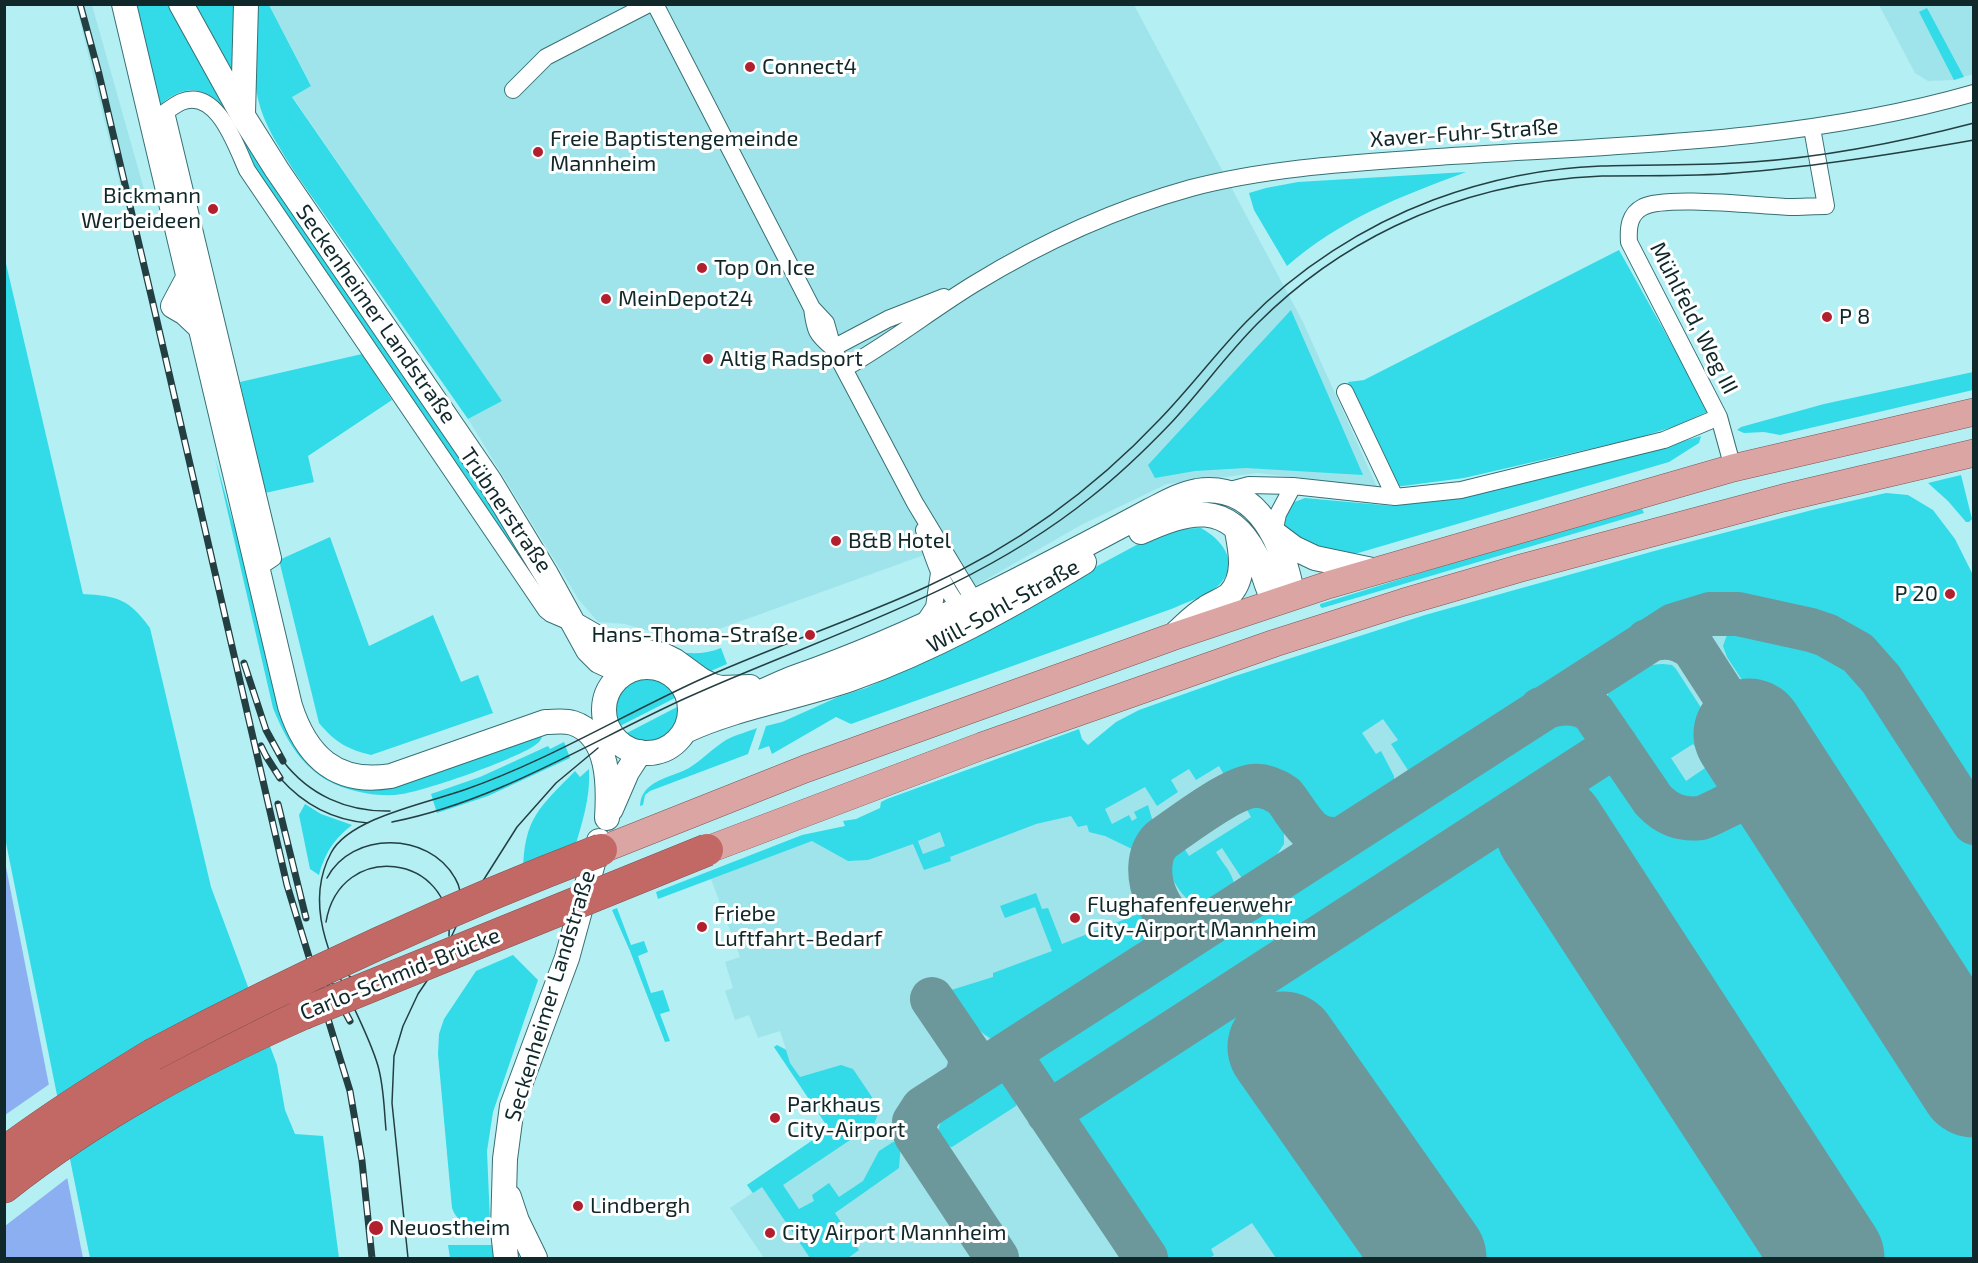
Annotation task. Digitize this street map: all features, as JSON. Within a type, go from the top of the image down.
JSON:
[{"type":"highway","name":"Carlo-Schmid-Brücke","points":[[4,1153],[92,1091],[152,1055],[247,1005],[448,912],[601,850]]},
{"type":"highway","name":"Carlo-Schmid-Brücke","points":[[4,1188],[106,1115],[215,1054],[302,1014],[707,850]]},
{"type":"main road","points":[[124,4],[160,116]]},
{"type":"main road","name":"Seckenheimer Landstraße","points":[[181,4],[243,116],[277,171],[489,480],[546,573],[588,650],[599,661],[625,673]]},
{"type":"main road","points":[[243,116],[246,4]]},
{"type":"main road","name":"Seckenheimer Landstraße","points":[[160,116],[189,276],[173,306],[185,313],[202,329],[297,727],[308,747],[324,762],[340,771],[357,777],[374,779],[391,776],[545,722],[575,723],[591,734],[599,747],[612,804]]},
{"type":"main road","name":"Carlo-Schmid-Brücke","points":[[601,850],[805,769],[1172,637],[1286,605],[1377,571],[1733,468],[1974,412]]},
{"type":"main road","name":"Carlo-Schmid-Brücke","points":[[707,850],[982,746],[1316,630],[1521,568],[1783,498],[1974,453]]},
{"type":"main road","name":"Will-Sohl-Straße","points":[[685,731],[705,722],[852,679],[906,658],[970,611],[1170,501],[1198,491],[1222,492],[1245,502],[1274,532]]},
{"type":"main road","name":"Will-Sohl-Straße","points":[[688,697],[699,702],[718,704],[744,698],[920,628],[970,611],[1159,523],[1191,513],[1220,518],[1238,531],[1248,541],[1257,557],[1268,591],[1286,605]]},
{"type":"main road","points":[[1172,637],[1204,608],[1229,594],[1235,585],[1241,562],[1238,531]]},
{"type":"main road","points":[[1274,532],[1294,548],[1315,558],[1377,571]]},
{"type":"main road","points":[[1274,532],[1290,580],[1286,605],[1275,644]]},
{"type":"main road","points":[[1286,605],[1316,630]]},
{"type":"main road","points":[[572,622],[608,644],[663,655],[713,686],[730,688],[773,685]]},
{"type":"main road","points":[[644,667],[662,670],[678,680],[688,697],[690,718],[685,731],[669,747],[655,752],[640,752],[618,741],[612,734],[605,716],[607,696],[611,687],[625,673],[644,667]]},
{"type":"main road","points":[[545,722],[563,714],[578,712],[593,712],[605,716]]},
{"type":"main road","points":[[612,804],[652,768],[686,754],[737,713]]},
{"type":"main road","name":"Seckenheimer Landstraße","points":[[612,804],[618,741]]},
{"type":"main road","name":"Seckenheimer Landstraße","points":[[506,1258],[510,1226],[505,1177],[506,1141],[512,1106],[567,958],[592,861],[612,804],[630,766],[640,752]]},
{"type":"main road","name":"Seckenheimer Landstraße","points":[[510,1226],[535,1258]]},
{"type":"street","points":[[513,90],[546,57],[649,4]]},
{"type":"street","points":[[655,4],[812,308],[830,330],[833,348],[970,611]]},
{"type":"street","name":"Xaver-Fuhr-Straße","points":[[833,348],[888,320],[975,284],[1057,240],[1101,220],[1171,195],[1233,179],[1313,166],[1688,140],[1812,128],[1887,115],[1974,93]]},
{"type":"street","name":"Trübnerstraße","points":[[160,116],[182,102],[198,100],[215,109],[227,126],[247,170],[546,610],[572,622]]},
{"type":"street","points":[[160,116],[273,558],[258,568]]},
{"type":"street","name":"Mühlfeld, Weg III","points":[[1222,492],[1249,485],[1293,486],[1395,497],[1461,490],[1526,476],[1664,440],[1719,417],[1629,242],[1628,228],[1633,216],[1641,208],[1651,203],[1826,206],[1812,128]]},
{"type":"street","name":"Xaver-Fuhr-Straße","points":[[845,368],[890,342],[975,284]]},
{"type":"street","points":[[1345,393],[1395,497]]},
{"type":"street","points":[[1719,417],[1733,468]]},
{"type":"street","points":[[1274,532],[1278,514],[1293,486]]},
{"type":"street","points":[[1191,513],[1222,492]]},
{"type":"street","points":[[915,503],[939,573],[970,611]]},
{"type":"street","points":[[920,628],[934,607],[939,573]]},
{"type":"shaded area","points":[[76,5],[92,5],[147,200],[125,205]]},
{"type":"shaded area","points":[[136,5],[169,5],[210,81],[490,499],[553,609],[260,177],[222,105],[208,94],[193,90],[178,93],[159,106]]},
{"type":"shaded area","points":[[193,5],[236,5],[235,76]]},
{"type":"shaded area","points":[[256,5],[269,5],[311,86],[292,97],[502,401],[468,419],[296,174],[269,128],[258,99],[254,64]]},
{"type":"shaded area","points":[[269,5],[1134,5],[1303,322],[1377,487],[1258,473],[1167,484],[1081,525],[975,586],[949,546],[719,629],[656,633],[625,624],[598,622],[579,600],[468,419],[502,401],[292,96],[311,85]]},
{"type":"shaded area","points":[[1879,5],[1973,5],[1973,74],[1953,80],[1928,81],[1915,73]]},
{"type":"shaded area","points":[[1927,8],[1964,77],[1954,80],[1919,12]]},
{"type":"shaded area","points":[[1466,172],[1394,200],[1350,222],[1307,249],[1287,266],[1254,210],[1249,193],[1298,182]]},
{"type":"shaded area","points":[[1619,250],[1709,411],[1676,426],[1637,438],[1464,478],[1395,487],[1348,382],[1364,380]]},
{"type":"shaded area","points":[[4,255],[83,594],[105,596],[122,601],[136,611],[150,628],[211,887],[277,1065],[285,1110],[295,1134],[323,1136],[339,1258],[90,1258],[5,838]]},
{"type":"shaded area","points":[[1291,310],[1363,475],[1246,468],[1195,471],[1155,478],[1148,465]]},
{"type":"shaded area","points":[[362,354],[392,400],[308,456],[314,482],[265,493],[240,382]]},
{"type":"shaded area","points":[[1973,372],[1973,390],[1780,435],[1764,432],[1744,433],[1737,430],[1824,404]]},
{"type":"shaded area","points":[[1701,436],[1699,443],[1669,462],[1358,553],[1330,555],[1286,531],[1283,518],[1289,504],[1305,498],[1393,506],[1466,496]]},
{"type":"shaded area","points":[[215,457],[232,519],[250,571],[281,708],[349,783],[542,733],[539,742],[515,756],[474,772],[431,787],[395,795],[375,795],[348,789],[334,784],[310,768],[285,735],[273,708]]},
{"type":"shaded area","points":[[1961,475],[1972,519],[1969,522],[1966,522],[1928,483]]},
{"type":"shaded area","points":[[1886,493],[1908,495],[1933,510],[1955,539],[1973,575],[1973,800],[1875,650],[1849,633],[1815,618],[1727,599],[1694,603],[1675,609],[1413,778],[1391,744],[1398,740],[1383,719],[1362,733],[1376,754],[1381,751],[1394,776],[1389,793],[1347,820],[1337,823],[1318,820],[1310,815],[1293,792],[1277,779],[1251,773],[1227,780],[1219,766],[1196,780],[1189,769],[1171,780],[1178,792],[1157,806],[1145,787],[1105,809],[1112,824],[1129,815],[1132,821],[1137,818],[1134,812],[1148,805],[1155,829],[1134,850],[1105,836],[1089,832],[1087,825],[1078,827],[1071,816],[1036,824],[950,857],[951,861],[924,870],[913,844],[868,860],[848,861],[812,841],[658,899],[656,892],[802,835],[845,826],[843,821],[856,819],[880,808],[881,802],[887,799],[1079,729],[1082,739],[1088,745],[1116,722],[1139,710],[1232,677],[1425,615],[1816,509]],"holes":[[[940,832],[945,846],[923,854],[918,841]]]},
{"type":"shaded area","points":[[1642,509],[1644,513],[1322,608],[1320,606],[1320,604],[1501,548]]},
{"type":"shaded area","points":[[1201,528],[1215,538],[1226,552],[1229,568],[1220,584],[1204,595],[1174,608],[851,724],[836,717],[772,754],[769,746],[758,750],[766,726],[782,722],[838,697],[866,688],[933,658],[970,639],[1006,615],[1142,542],[1173,529]]},
{"type":"shaded area","points":[[330,537],[369,646],[433,615],[461,682],[478,675],[493,713],[371,755],[342,744],[325,730],[319,723],[279,560]]},
{"type":"shaded area","points":[[1685,557],[1973,666],[1973,1258],[764,1258],[730,1208],[752,1193],[747,1185],[829,1129],[774,1047],[777,1045],[786,1049],[780,1031],[758,1038],[749,1015],[735,1020],[725,991],[733,988],[725,962],[740,957],[711,879],[812,840],[829,849],[917,841]]},
{"type":"shaded area","points":[[1752,629],[1809,643],[1859,671],[1973,846],[1973,1028],[1773,719],[1769,721],[1727,657],[1723,646],[1727,635],[1737,630]]},
{"type":"shaded area","points":[[721,648],[727,664],[704,674],[672,651],[696,653]]},
{"type":"shaded area","points":[[1663,664],[1672,665],[1676,669],[1727,748],[1724,750],[1742,780],[1714,797],[1694,805],[1684,805],[1664,794],[1608,710],[1606,702],[1613,685],[1627,673]],"holes":[[[1693,744],[1708,766],[1686,781],[1671,758]]]},
{"type":"shaded area","points":[[645,677],[664,683],[677,697],[618,727],[614,710],[618,695],[629,684]]},
{"type":"shaded area","points":[[679,706],[678,718],[674,727],[662,740],[644,743],[633,741],[623,735]]},
{"type":"shaded area","points":[[1569,720],[1600,742],[1637,802],[1656,822],[1668,829],[1699,833],[1718,829],[1747,816],[1765,817],[1973,1138],[1973,1258],[1276,1258],[1252,1223],[1211,1249],[1214,1255],[1210,1258],[1159,1257],[1034,1069],[1037,1049],[1508,745],[1559,721]]},
{"type":"shaded area","points":[[757,728],[748,754],[650,791],[645,795],[643,805],[640,806],[642,797],[651,785],[689,768],[726,740]]},
{"type":"shaded area","points":[[564,742],[570,758],[488,796],[437,813],[431,794],[480,777],[548,746],[550,749]]},
{"type":"shaded area","points":[[589,769],[587,801],[573,854],[523,872],[526,839],[536,815],[575,771],[580,777]]},
{"type":"shaded area","points":[[305,804],[321,814],[352,825],[331,847],[319,875],[310,869],[299,815]]},
{"type":"shaded area","points":[[1255,804],[1265,805],[1284,821],[1284,844],[1265,872],[1250,884],[1243,880],[1222,848],[1216,852],[1232,876],[1233,891],[1228,898],[1213,909],[1205,911],[1200,909],[1181,893],[1176,885],[1169,871],[1171,859],[1184,848],[1189,856],[1251,817],[1246,808]]},
{"type":"shaded area","points":[[5,862],[83,1258],[5,1258]]},
{"type":"shaded area","points":[[1036,893],[1042,909],[1048,908],[1062,944],[1146,911],[1156,925],[1152,942],[1148,948],[1000,1043],[977,1028],[948,991],[993,977],[993,973],[1052,951],[1035,907],[1005,918],[1000,906]]},
{"type":"shaded area","points":[[617,908],[631,945],[644,941],[648,952],[638,956],[651,993],[663,990],[670,1011],[660,1014],[670,1041],[665,1042],[612,910]]},
{"type":"shaded area","points":[[513,955],[538,980],[493,1112],[487,1151],[490,1221],[473,1225],[462,1222],[452,1208],[438,1054],[439,1034],[444,1019],[476,971]]},
{"type":"shaded area","points":[[777,1045],[786,1050],[790,1063],[800,1077],[841,1065],[853,1069],[880,1109],[874,1124],[783,1185],[799,1209],[814,1201],[812,1195],[829,1183],[839,1197],[863,1181],[879,1151],[893,1142],[901,1143],[899,1168],[835,1213],[859,1250],[848,1258],[810,1258],[762,1187],[753,1193],[747,1185],[829,1129],[774,1047]]},
{"type":"shaded area","points":[[1002,1072],[1009,1075],[1019,1091],[1016,1106],[952,1147],[941,1145],[936,1140],[943,1110]]},
{"type":"shaded area","points":[[448,1245],[492,1245],[494,1258],[450,1258]]},
{"type":"pier","points":[[51,1083],[70,1176],[5,1226],[5,1115]]},
{"type":"taxiway","points":[[997,1258],[915,1134],[914,1122],[923,1108],[1674,625],[1710,614],[1738,614],[1811,630],[1826,635],[1858,653],[1881,679],[1974,823]]},
{"type":"taxiway","points":[[1647,641],[1672,638],[1694,649],[1749,734]]},
{"type":"taxiway","points":[[1541,709],[1568,703],[1581,705],[1593,712],[1653,800],[1675,815],[1701,818],[1751,795],[1770,791],[1781,793],[1796,808]]},
{"type":"taxiway","points":[[1048,1113],[1616,745]]},
{"type":"taxiway","points":[[1203,928],[1189,929],[1176,923],[1165,913],[1157,899],[1150,867],[1153,852],[1161,840],[1206,808],[1244,788],[1265,787],[1284,796],[1307,828],[1314,833],[1331,839],[1342,838]]},
{"type":"taxiway","points":[[1531,800],[1551,830]]},
{"type":"taxiway","points":[[932,999],[968,1052],[969,1069],[961,1084]]},
{"type":"taxiway","points":[[1018,1047],[1015,1063],[1146,1258]]},
{"type":"runway","points":[[1749,734],[1974,1082]]},
{"type":"runway","points":[[1551,830],[1829,1258]]},
{"type":"runway","points":[[1283,1047],[1431,1258]]},
{"type":"tram line","points":[[386,1130],[383,1090],[378,1066],[333,961],[324,934],[320,907],[321,880],[331,853],[340,841],[354,830],[390,813],[464,790],[524,766],[697,681],[926,587],[990,554],[1051,514],[1135,445],[1246,322],[1287,284],[1357,236],[1407,211],[1474,187],[1537,172],[1580,167],[1780,160],[1864,148],[1974,123]]},
{"type":"tram line","points":[[392,822],[469,800],[506,785],[686,698],[896,610],[947,587],[997,560],[1045,531],[1122,471],[1170,424],[1246,335],[1289,295],[1322,269],[1376,235],[1420,215],[1496,190],[1549,181],[1602,176],[1702,175],[1765,170],[1855,160],[1974,140]]},
{"type":"tram line","points":[[408,1258],[392,1103],[394,1056],[403,1026],[418,994],[439,963],[462,914],[517,827],[556,783],[598,748]]},
{"type":"tram line","points":[[283,761],[305,783],[330,799],[344,805],[374,811],[390,811]]},
{"type":"tram line","points":[[280,778],[299,796],[319,809],[343,818],[368,823]]},
{"type":"tram line","points":[[327,878],[338,863],[353,852],[371,845],[390,843],[409,845],[427,852],[443,863],[455,878],[460,891],[462,914]]},
{"type":"tram line","points":[[326,922],[336,895],[352,878],[372,868],[395,867],[416,873],[434,887],[446,908],[449,936]]},
{"type":"tram line","points":[[337,966],[357,980],[381,988],[406,987],[418,982],[428,974]]},
{"type":"railway","points":[[80,4],[99,74],[154,308],[287,885],[350,1091],[362,1161],[372,1258]]},
{"type":"railway","points":[[244,663],[266,730],[283,761]]},
{"type":"railway","points":[[261,746],[280,778]]},
{"type":"railway","points":[[278,804],[306,918]]},
{"type":"railway","points":[[317,960],[350,1021]]},
{"type":"place","name":"Connect4","points":[[750,67]]},
{"type":"place","name":"Freie Baptistengemeinde Mannheim","points":[[538,152]]},
{"type":"place","name":"Bickmann Werbeideen","points":[[213,209]]},
{"type":"place","name":"Top On Ice","points":[[702,268]]},
{"type":"place","name":"MeinDepot24","points":[[606,299]]},
{"type":"place","name":"P 8","points":[[1827,317]]},
{"type":"place","name":"Altig Radsport","points":[[708,359]]},
{"type":"place","name":"B&B Hotel","points":[[836,541]]},
{"type":"place","name":"P 20","points":[[1950,594]]},
{"type":"place","name":"Hans-Thoma-Straße","points":[[810,635]]},
{"type":"place","name":"Flughafenfeuerwehr City-Airport Mannheim","points":[[1075,918]]},
{"type":"place","name":"Friebe Luftfahrt-Bedarf","points":[[702,927]]},
{"type":"place","name":"Parkhaus City-Airport","points":[[775,1118]]},
{"type":"place","name":"Lindbergh","points":[[578,1206]]},
{"type":"place","name":"Neuostheim","points":[[376,1228]]},
{"type":"place","name":"City Airport Mannheim","points":[[770,1233]]}]
